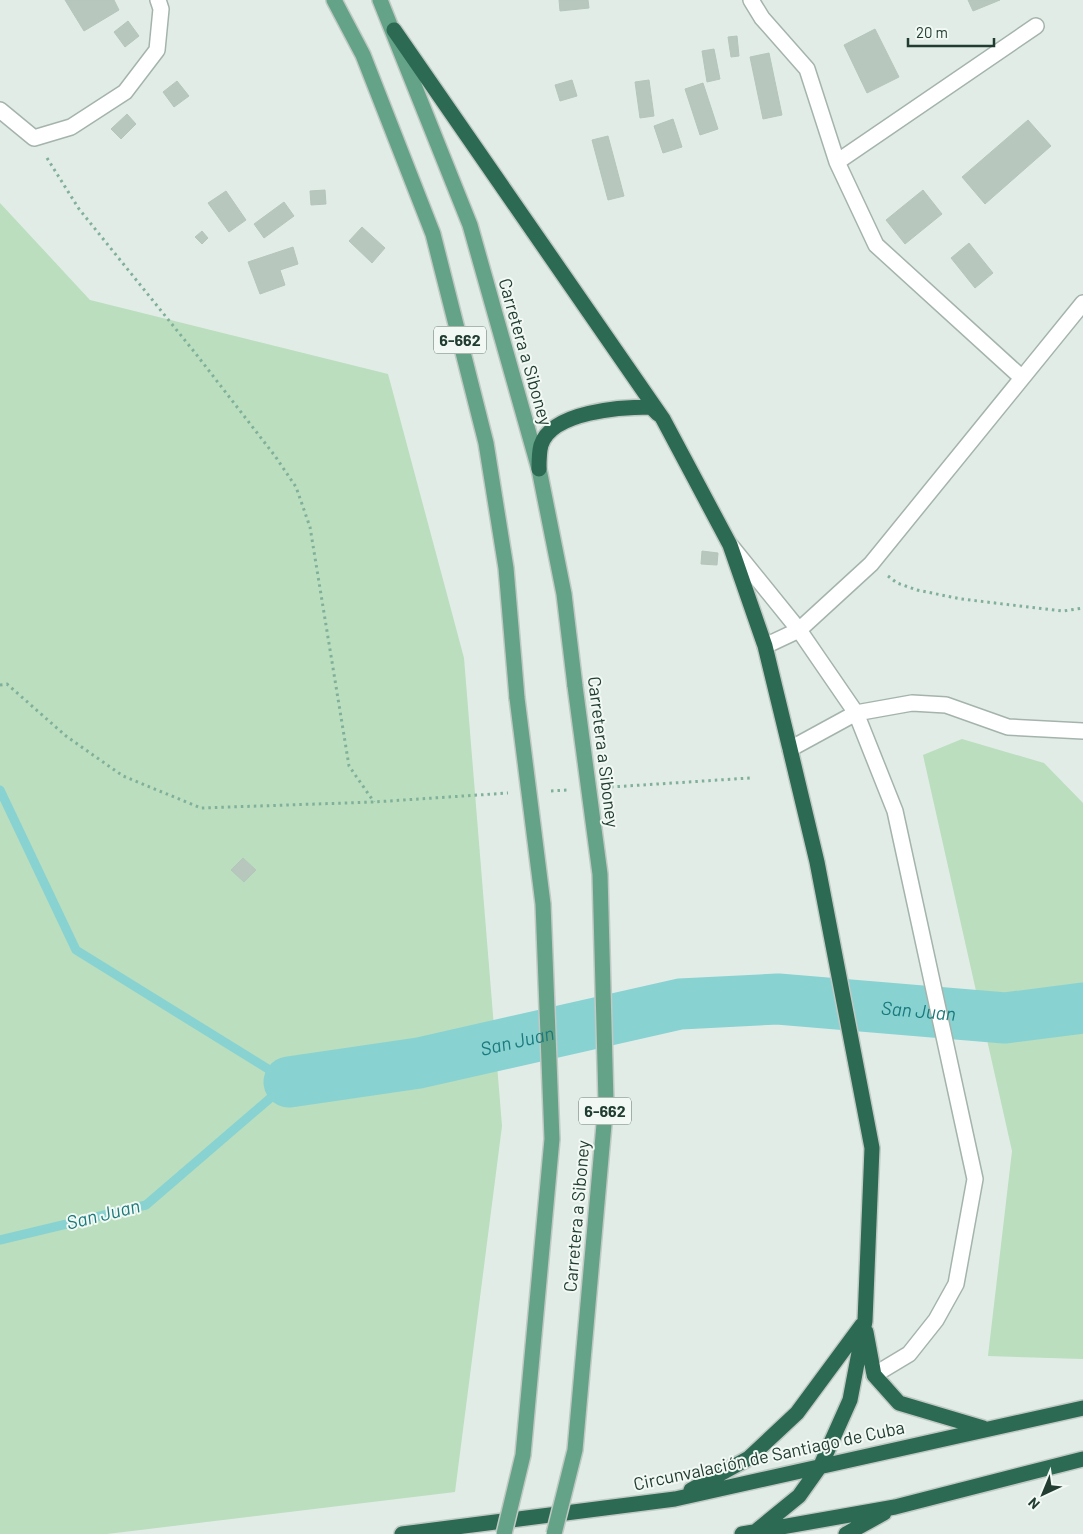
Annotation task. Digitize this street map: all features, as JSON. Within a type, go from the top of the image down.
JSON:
[{"type":"highway","points":[[394,30],[663,419],[730,545],[765,646],[817,862],[872,1148],[865,1321],[850,1400],[821,1466],[799,1496],[748,1533]]},
{"type":"highway","points":[[539,468],[541,444],[555,428],[570,418],[627,407],[651,407],[663,419]]},
{"type":"highway","points":[[865,1321],[874,1375],[899,1403],[984,1428]]},
{"type":"highway","points":[[675,1499],[749,1458],[797,1413],[865,1321]]},
{"type":"highway","name":"Circunvalación de Santiago de Cuba","points":[[402,1534],[675,1499],[984,1428],[1083,1408]]},
{"type":"highway","points":[[748,1533],[895,1506],[1083,1459]]},
{"type":"highway","points":[[846,1534],[895,1506]]},
{"type":"main road","name":"Carretera a Siboney","points":[[334,0],[363,55],[433,234],[486,443],[506,568],[517,698],[543,904],[552,1139],[523,1455],[504,1534]]},
{"type":"main road","name":"Carretera a Siboney","points":[[380,0],[394,30],[470,225],[539,468],[564,594],[600,874],[606,1102],[576,1450],[554,1534]]},
{"type":"street","points":[[0,110],[34,138],[71,127],[125,92],[157,50],[161,9],[158,0]]},
{"type":"street","points":[[751,0],[762,18],[807,69],[837,162],[876,245],[1021,377]]},
{"type":"street","points":[[837,162],[1036,26]]},
{"type":"street","points":[[765,646],[799,630],[871,564],[1083,303]]},
{"type":"street","points":[[730,545],[799,630],[856,713],[894,811],[975,1180],[956,1284],[936,1320],[909,1354],[874,1375]]},
{"type":"street","points":[[790,749],[856,713],[912,704],[946,704],[1008,727],[1083,731]]},
{"type":"path","points":[[34,138],[79,209],[196,354],[275,456],[296,487],[310,527],[349,766],[374,802]]},
{"type":"path","points":[[871,564],[897,583],[917,590],[961,599],[1063,611],[1083,608]]},
{"type":"path","points":[[0,685],[7,684],[66,736],[123,776],[201,808],[374,802],[512,793]]},
{"type":"path","points":[[602,788],[750,778]]},
{"type":"path","points":[[542,791],[572,789]]},
{"type":"green space","points":[[0,203],[90,300],[388,374],[464,658],[502,1126],[455,1492],[107,1534],[0,1534]]},
{"type":"green space","points":[[962,739],[1044,763],[1083,803],[1083,1359],[988,1356],[1012,1151],[923,755]]},
{"type":"building","points":[[65,0],[114,0],[119,10],[84,31]]},
{"type":"building","points":[[559,0],[588,0],[589,8],[560,11]]},
{"type":"building","points":[[968,0],[1000,0],[973,11]]},
{"type":"building","points":[[128,21],[139,36],[125,47],[114,32]]},
{"type":"building","points":[[875,29],[899,77],[867,93],[844,45]]},
{"type":"building","points":[[737,36],[739,56],[731,57],[728,37]]},
{"type":"building","points":[[714,49],[720,79],[707,82],[702,51]]},
{"type":"building","points":[[769,53],[782,115],[763,119],[750,57]]},
{"type":"building","points":[[572,80],[577,96],[560,101],[555,85]]},
{"type":"building","points":[[649,80],[654,116],[640,118],[635,82]]},
{"type":"building","points":[[177,81],[189,96],[174,107],[163,92]]},
{"type":"building","points":[[703,83],[718,129],[700,135],[685,89]]},
{"type":"building","points":[[127,114],[136,124],[121,139],[111,129]]},
{"type":"building","points":[[673,119],[682,147],[663,153],[654,126]]},
{"type":"building","points":[[1028,120],[1051,146],[985,204],[962,177]]},
{"type":"building","points":[[608,136],[624,196],[608,200],[592,140]]},
{"type":"building","points":[[325,190],[326,204],[311,205],[310,191]]},
{"type":"building","points":[[923,190],[942,214],[905,244],[886,220]]},
{"type":"building","points":[[226,191],[246,220],[229,232],[208,203]]},
{"type":"building","points":[[284,202],[294,216],[264,238],[254,224]]},
{"type":"building","points":[[362,227],[385,248],[372,263],[349,241]]},
{"type":"building","points":[[202,231],[208,238],[202,244],[195,237]]},
{"type":"building","points":[[969,243],[993,273],[975,288],[951,258]]},
{"type":"building","points":[[293,247],[298,264],[280,270],[285,285],[260,294],[248,262]]},
{"type":"building","points":[[702,551],[718,553],[717,565],[701,564]]},
{"type":"building","points":[[243,858],[256,870],[244,882],[231,870]]},
{"type":"waterway","points":[[0,790],[76,950],[289,1082],[146,1205],[0,1240]]},
{"type":"waterway","name":"San Juan","points":[[289,1082],[419,1063],[680,1004],[778,999],[1005,1018],[1083,1008]]}]
